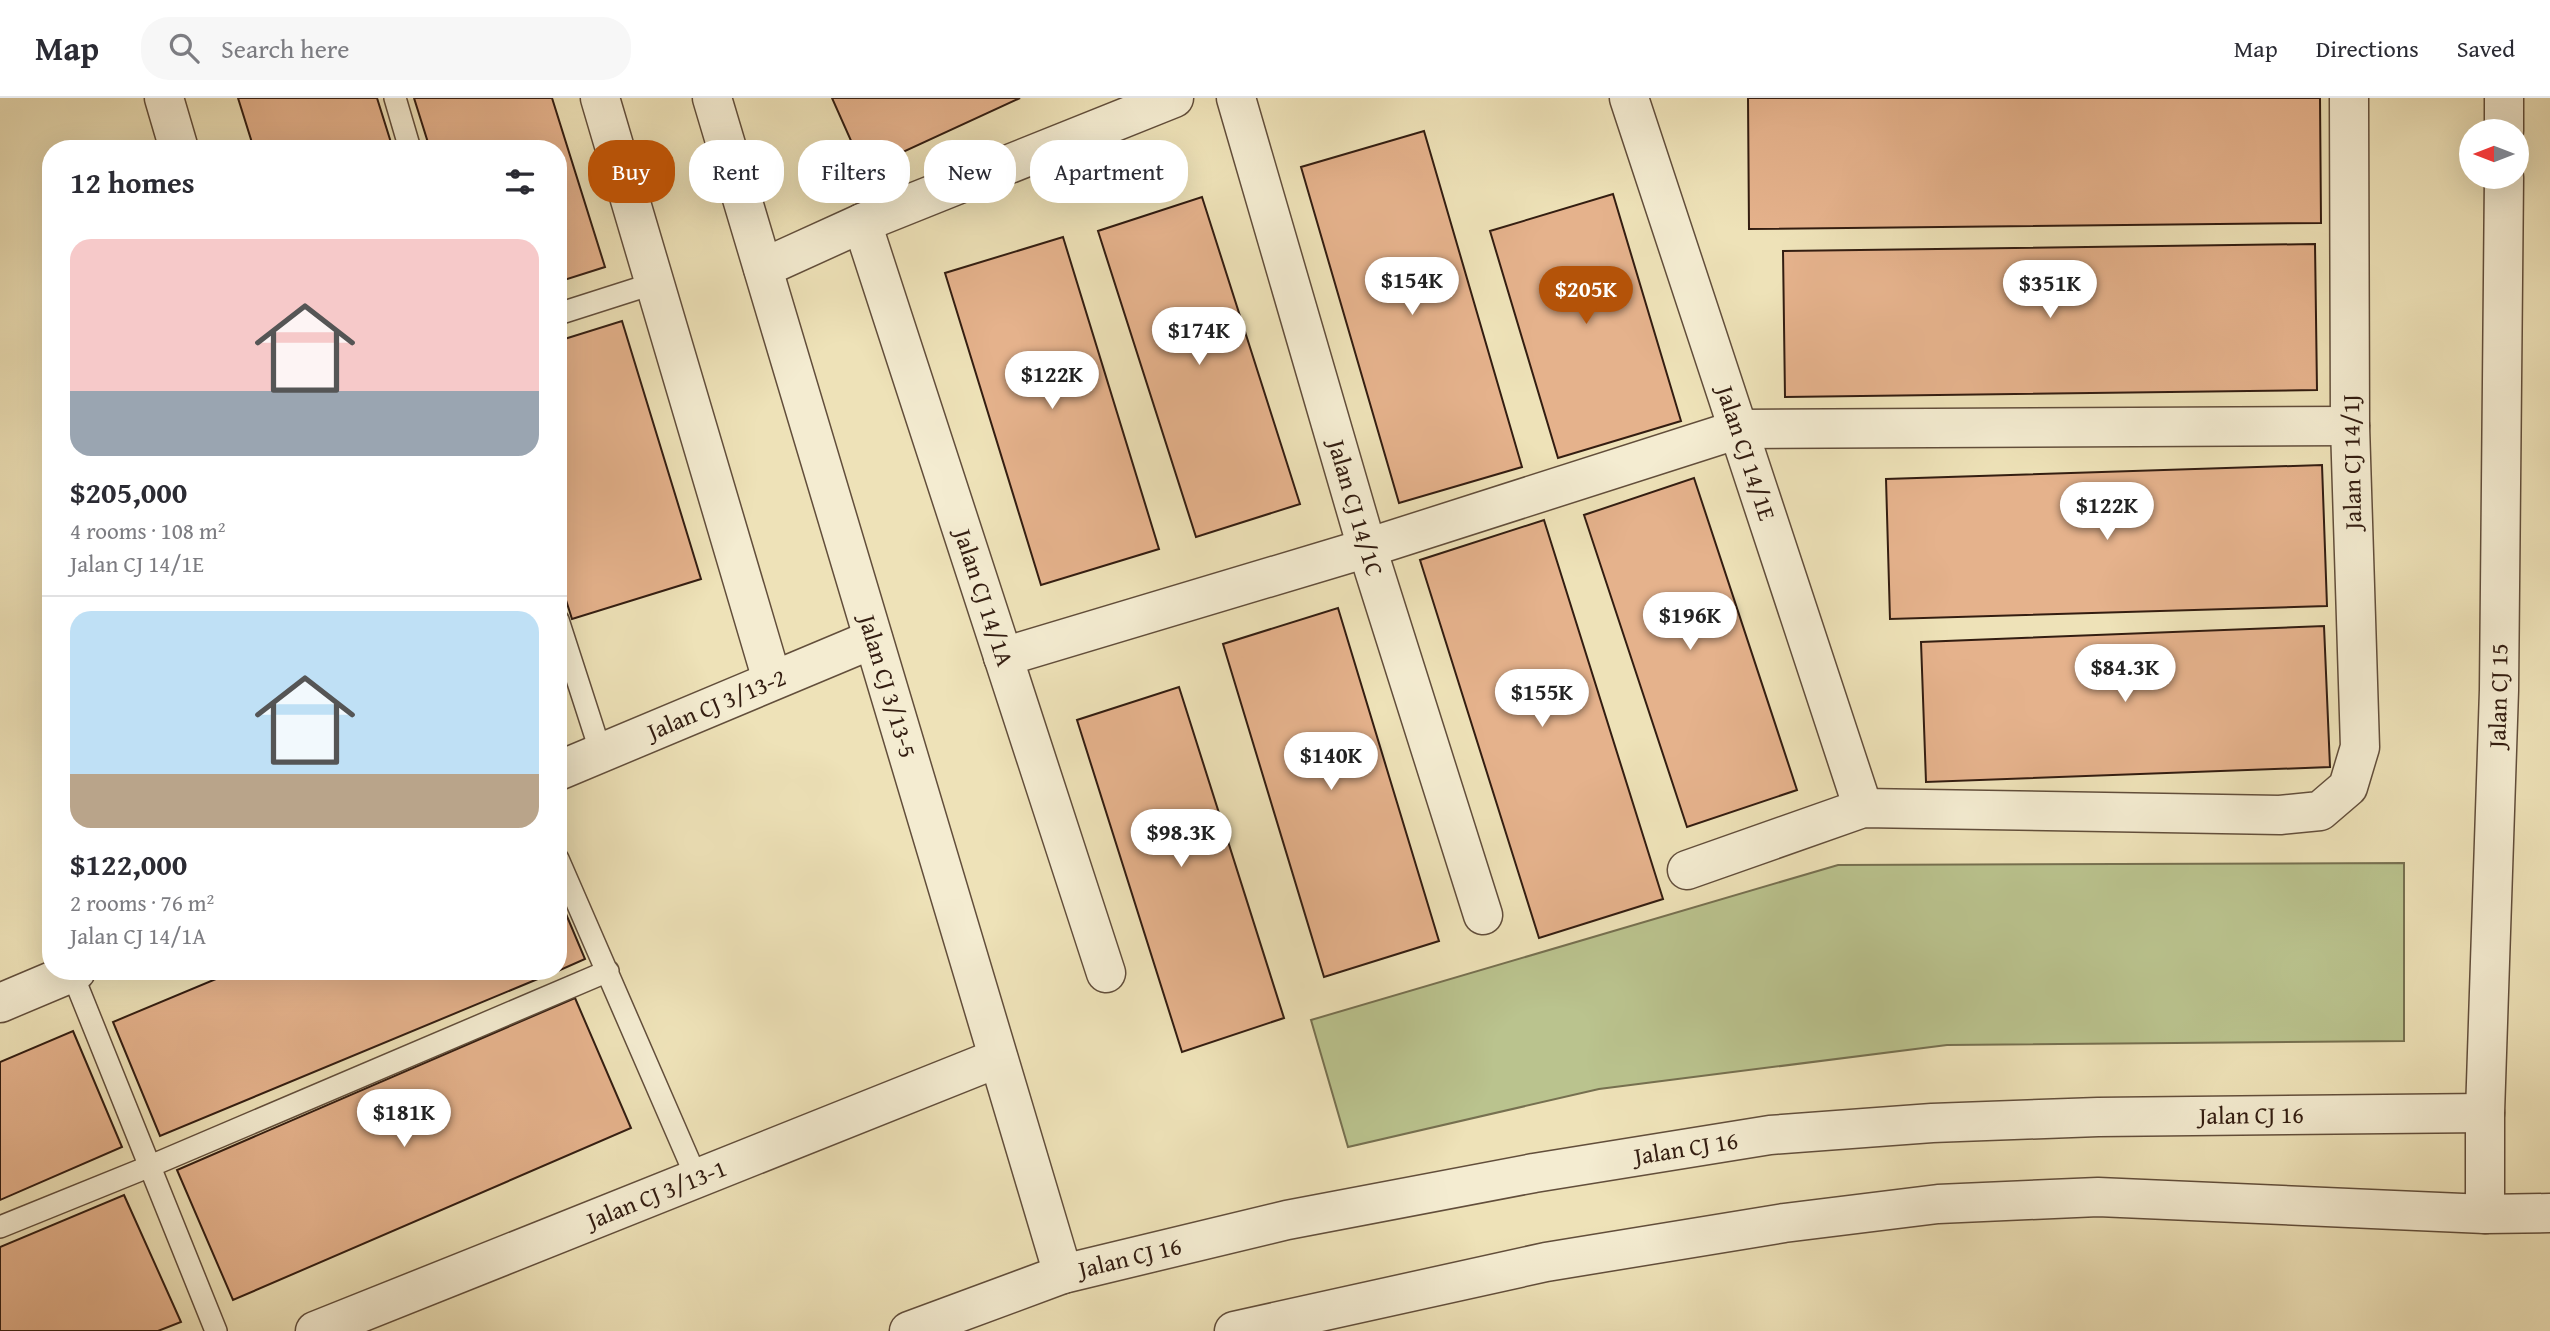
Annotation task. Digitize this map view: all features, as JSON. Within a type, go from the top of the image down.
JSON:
[{"type":"street","points":[[164,98],[176,140]]},
{"type":"street","points":[[600,98],[772,680]]},
{"type":"street","name":"Jalan CJ 3/13-5","points":[[712,98],[1063,1274]]},
{"type":"street","points":[[763,268],[862,223],[1174,98]]},
{"type":"street","name":"Jalan CJ 14/1C","points":[[1236,98],[1367,548],[1483,915]]},
{"type":"street","name":"Jalan CJ 14/1E","points":[[1629,98],[1863,808]]},
{"type":"street","name":"Jalan CJ 14/1J","points":[[1863,808],[2280,815],[2320,811],[2348,787],[2360,747],[2350,426],[2349,98]]},
{"type":"street","points":[[2504,98],[2504,119]]},
{"type":"street","name":"Jalan CJ 15","points":[[2484,1214],[2484,1113],[2499,690],[2504,189]]},
{"type":"street","name":"Jalan CJ 14/1A","points":[[862,223],[1106,973]]},
{"type":"street","points":[[1003,657],[1367,548],[1739,429],[2350,426]]},
{"type":"street","name":"Jalan CJ 3/13-2","points":[[567,767],[873,639]]},
{"type":"street","points":[[1687,870],[1863,808]]},
{"type":"street","points":[[0,1003],[55,980]]},
{"type":"street","name":"Jalan CJ 3/13-1","points":[[315,1331],[998,1058]]},
{"type":"street","name":"Jalan CJ 16","points":[[909,1331],[1063,1274],[1287,1220],[1534,1173],[1770,1135],[1932,1123],[2098,1117],[2484,1113]]},
{"type":"street","points":[[1234,1331],[1299,1323],[1546,1262],[1784,1223],[1938,1204],[2098,1197],[2484,1214],[2550,1213]]},
{"type":"lane","points":[[395,98],[407,140]]},
{"type":"lane","points":[[567,311],[655,283]]},
{"type":"lane","points":[[567,648],[601,753]]},
{"type":"lane","points":[[567,879],[697,1179]]},
{"type":"lane","points":[[0,1227],[148,1167],[608,971]]},
{"type":"lane","points":[[77,980],[148,1167],[216,1331]]},
{"type":"green space","points":[[2404,863],[2404,1041],[1947,1045],[1599,1089],[1348,1147],[1311,1020],[1838,865]]},
{"type":"building","points":[[238,98],[377,98],[390,140],[251,140]]},
{"type":"building","points":[[414,98],[552,98],[565,140],[427,140]]},
{"type":"building","points":[[832,98],[1020,98],[910,149],[910,140],[851,140]]},
{"type":"building","points":[[1748,98],[2320,98],[2321,223],[1749,229]]},
{"type":"building","points":[[1424,131],[1522,467],[1399,503],[1301,167]]},
{"type":"building","points":[[567,146],[605,267],[567,279]]},
{"type":"building","points":[[1613,194],[1681,421],[1558,458],[1490,231]]},
{"type":"building","points":[[1202,197],[1300,504],[1196,537],[1098,231]]},
{"type":"building","points":[[1063,237],[1159,549],[1041,585],[945,273]]},
{"type":"building","points":[[2315,244],[2317,390],[1785,397],[1783,251]]},
{"type":"building","points":[[622,321],[701,579],[572,619],[567,603],[567,338]]},
{"type":"building","points":[[2322,465],[2327,606],[1890,619],[1886,479]]},
{"type":"building","points":[[1694,478],[1797,790],[1687,827],[1584,515]]},
{"type":"building","points":[[1544,520],[1663,899],[1539,938],[1420,560]]},
{"type":"building","points":[[1338,608],[1439,941],[1324,977],[1223,644]]},
{"type":"building","points":[[2324,626],[2330,767],[1926,782],[1921,642]]},
{"type":"building","points":[[1179,687],[1284,1018],[1182,1052],[1077,720]]},
{"type":"building","points":[[567,916],[585,959],[567,967]]},
{"type":"building","points":[[213,980],[535,980],[160,1136],[113,1022]]},
{"type":"building","points":[[575,998],[631,1128],[233,1300],[177,1170]]},
{"type":"building","points":[[73,1031],[122,1147],[0,1200],[0,1062]]},
{"type":"building","points":[[124,1195],[181,1322],[158,1331],[0,1331],[0,1247]]}]
